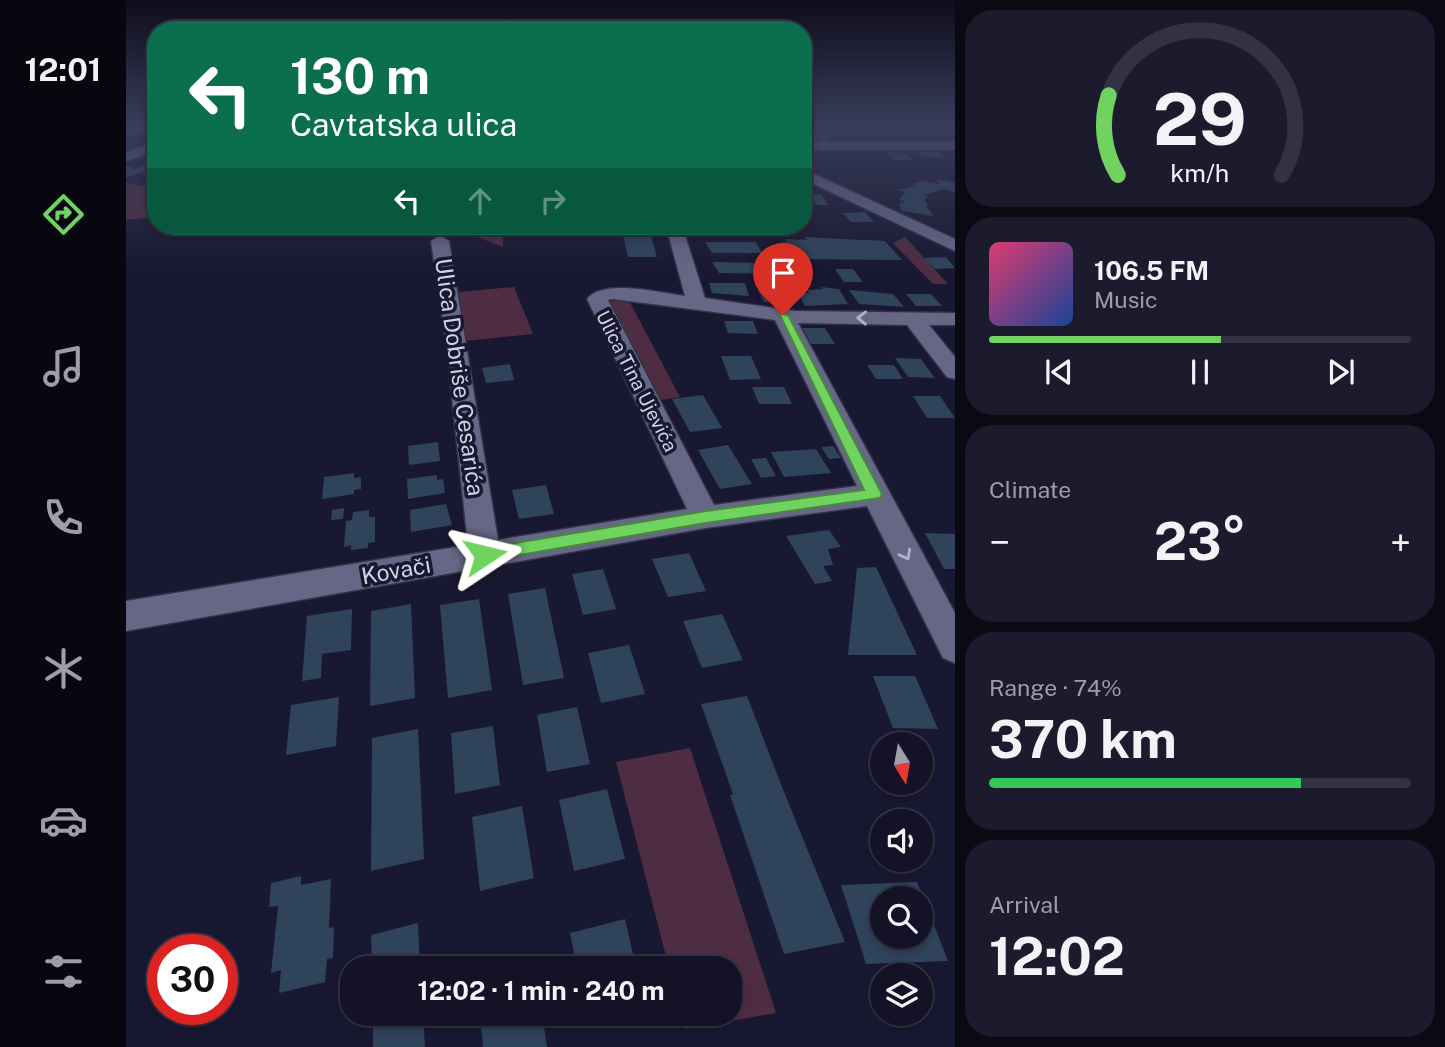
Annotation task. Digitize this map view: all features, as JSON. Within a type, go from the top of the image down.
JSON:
[{"type":"street","points":[[812,177],[955,246]]},
{"type":"street","points":[[677,235],[697,303],[783,315],[955,319]]},
{"type":"street","name":"Ulica Dobriše Cesarića","points":[[440,241],[457,342],[485,555]]},
{"type":"street","name":"Ulica Tina Ujevića","points":[[697,303],[613,293],[597,299],[706,517]]},
{"type":"street","points":[[783,315],[955,647]]},
{"type":"street","points":[[913,318],[955,372]]},
{"type":"street","name":"Kovači","points":[[126,616],[706,517],[874,494]]},
{"type":"shaded area","points":[[126,183],[147,187],[147,218],[126,220]]},
{"type":"shaded area","points":[[460,235],[503,235],[503,247],[480,238]]},
{"type":"shaded area","points":[[905,237],[948,284],[933,284],[893,243]]},
{"type":"shaded area","points":[[514,287],[533,334],[465,341],[459,292]]},
{"type":"shaded area","points":[[626,295],[680,397],[654,401],[606,298]]},
{"type":"shaded area","points":[[690,748],[776,1013],[742,1019],[742,956],[666,956],[616,762]]},
{"type":"building","points":[[126,173],[140,173],[126,178]]},
{"type":"building","points":[[936,179],[955,183],[955,192],[943,189],[925,195],[929,196],[925,199],[926,203],[930,203],[926,206],[934,216],[902,211],[899,204],[906,201],[899,200],[905,192],[896,190],[917,186],[912,184],[922,181],[940,184]]},
{"type":"building","points":[[812,194],[820,194],[829,205],[817,205]]},
{"type":"building","points":[[865,212],[874,222],[851,222],[843,213]]},
{"type":"building","points":[[623,235],[651,235],[657,257],[628,257]]},
{"type":"building","points":[[805,237],[885,241],[902,260],[797,259],[781,242],[787,242],[785,239],[807,240]]},
{"type":"building","points":[[705,242],[756,242],[762,253],[712,253]]},
{"type":"building","points":[[946,257],[955,268],[935,269],[924,258]]},
{"type":"building","points":[[712,262],[766,263],[772,274],[719,273]]},
{"type":"building","points":[[835,269],[853,269],[863,282],[844,282]]},
{"type":"building","points":[[709,283],[745,283],[749,296],[712,293]]},
{"type":"building","points":[[821,287],[839,289],[848,304],[805,306],[798,293],[823,289]]},
{"type":"building","points":[[758,290],[784,290],[791,303],[764,302]]},
{"type":"building","points":[[849,290],[893,294],[904,307],[859,304]]},
{"type":"building","points":[[906,294],[931,294],[942,306],[916,306]]},
{"type":"building","points":[[724,321],[753,321],[758,334],[728,333]]},
{"type":"building","points":[[801,328],[825,328],[835,344],[809,344]]},
{"type":"building","points":[[721,356],[751,356],[761,379],[730,380]]},
{"type":"building","points":[[895,358],[921,359],[935,378],[908,377]]},
{"type":"building","points":[[510,364],[514,380],[486,383],[482,368]]},
{"type":"building","points":[[867,365],[894,365],[903,379],[876,379]]},
{"type":"building","points":[[752,387],[784,387],[792,404],[759,404]]},
{"type":"building","points":[[703,395],[722,428],[690,432],[672,399]]},
{"type":"building","points":[[913,396],[940,396],[955,418],[927,418]]},
{"type":"building","points":[[438,442],[440,461],[409,465],[408,446]]},
{"type":"building","points":[[728,445],[752,484],[720,489],[698,450]]},
{"type":"building","points":[[833,446],[841,458],[829,459],[821,447]]},
{"type":"building","points":[[816,449],[831,473],[784,477],[771,452]]},
{"type":"building","points":[[766,458],[776,476],[761,478],[751,459]]},
{"type":"building","points":[[354,473],[354,478],[361,477],[361,489],[354,490],[354,494],[322,499],[324,477]]},
{"type":"building","points":[[437,475],[437,480],[443,479],[445,493],[408,499],[407,479]]},
{"type":"building","points":[[546,485],[554,514],[519,519],[512,490]]},
{"type":"building","points":[[446,504],[452,525],[411,532],[410,510]]},
{"type":"building","points":[[344,508],[343,519],[331,520],[332,510]]},
{"type":"building","points":[[369,510],[369,517],[375,517],[375,542],[368,543],[368,548],[351,550],[351,545],[344,547],[346,521],[352,520],[353,512]]},
{"type":"building","points":[[829,530],[841,547],[828,549],[833,565],[823,566],[832,581],[815,584],[786,536]]},
{"type":"building","points":[[925,533],[955,534],[955,569],[944,569]]},
{"type":"building","points":[[689,553],[706,591],[668,597],[652,559]]},
{"type":"building","points":[[876,567],[917,655],[848,655],[857,568]]},
{"type":"building","points":[[603,569],[616,609],[583,615],[572,574]]},
{"type":"building","points":[[545,588],[564,678],[523,685],[508,594]]},
{"type":"building","points":[[479,599],[492,690],[448,698],[440,605]]},
{"type":"building","points":[[411,604],[415,698],[370,706],[371,611]]},
{"type":"building","points":[[352,609],[351,650],[322,654],[321,678],[302,681],[307,616]]},
{"type":"building","points":[[722,614],[743,660],[702,668],[683,621]]},
{"type":"building","points":[[629,645],[645,694],[601,703],[588,653]]},
{"type":"building","points":[[873,676],[915,676],[938,729],[893,728]]},
{"type":"building","points":[[747,696],[845,942],[784,954],[730,795],[743,792],[733,794],[701,704]]},
{"type":"building","points":[[339,697],[336,746],[286,755],[291,705]]},
{"type":"building","points":[[577,707],[590,764],[547,772],[537,715]]},
{"type":"building","points":[[493,726],[500,785],[455,794],[451,733]]},
{"type":"building","points":[[418,729],[424,859],[371,871],[372,738]]},
{"type":"building","points":[[607,789],[625,859],[574,871],[559,800]]},
{"type":"building","points":[[522,806],[534,878],[480,891],[472,817]]},
{"type":"building","points":[[301,876],[301,885],[331,879],[329,928],[334,927],[333,958],[327,959],[325,982],[279,993],[281,970],[271,973],[278,906],[269,907],[271,883]]},
{"type":"building","points":[[917,882],[919,886],[870,886],[870,949],[933,949],[933,923],[948,961],[866,964],[841,885]]},
{"type":"building","points":[[625,919],[633,956],[575,956],[570,933]]},
{"type":"building","points":[[418,923],[419,956],[372,956],[371,935]]},
{"type":"building","points":[[373,1026],[424,1026],[425,1047],[373,1047]]},
{"type":"building","points":[[481,1026],[544,1026],[547,1047],[483,1047]]},
{"type":"route","points":[[485,555],[706,517],[874,494],[783,315]]}]
